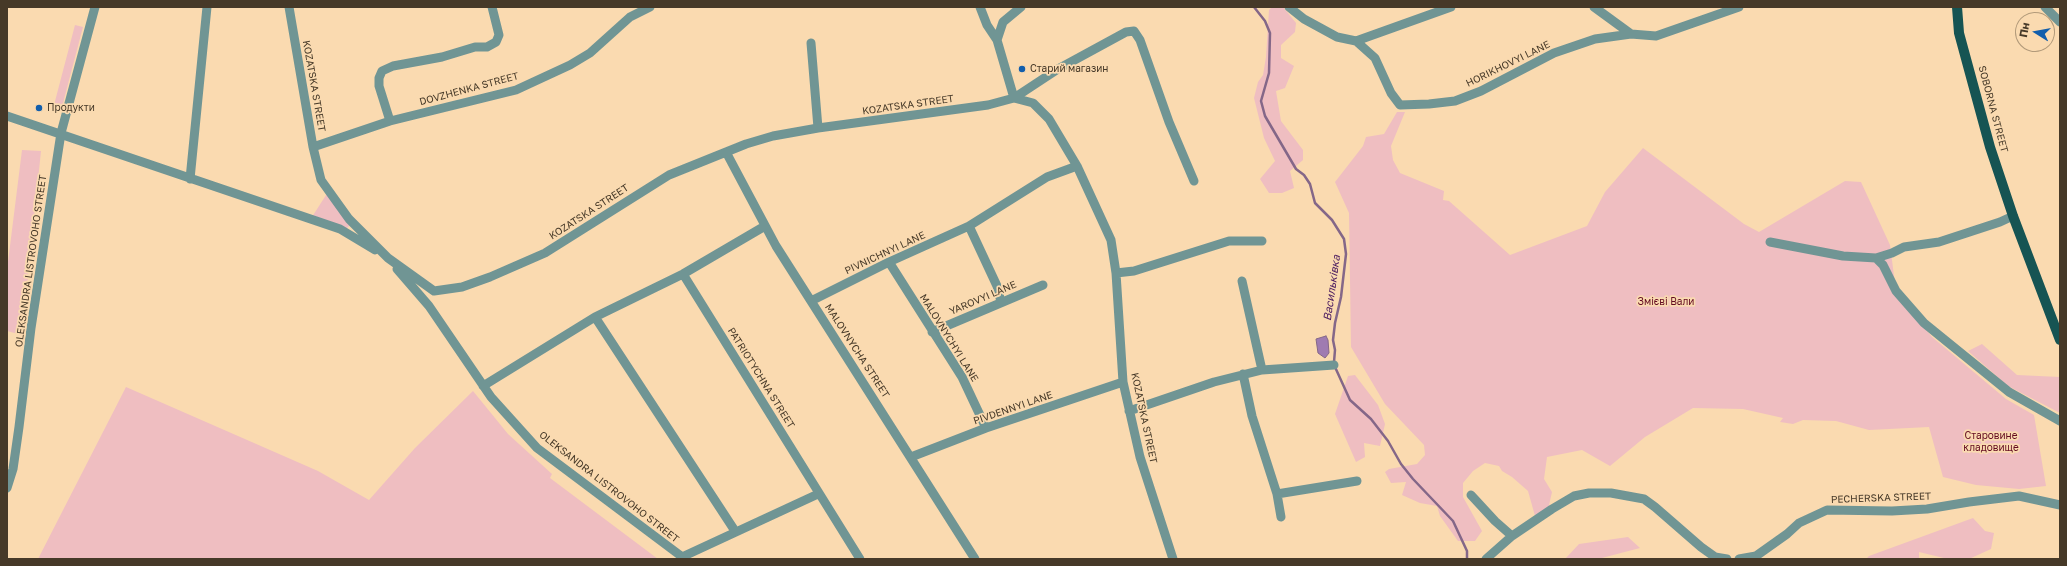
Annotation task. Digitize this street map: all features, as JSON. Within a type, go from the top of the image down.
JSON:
[{"type":"main road","name":"SOBORNA STREET","points":[[1957,7],[1962,45],[1990,147],[2012,216],[2060,340]]},
{"type":"street","name":"OLEKSANDRA LISTROVOHO STREET","points":[[7,488],[13,469],[31,328],[61,133],[95,7]]},
{"type":"street","points":[[190,179],[207,7]]},
{"type":"street","name":"KOZATSKA STREET","points":[[289,7],[313,147],[321,180],[349,219],[388,258],[434,291],[462,287],[490,277],[545,253],[669,175],[726,152],[773,136],[818,128],[988,105],[1014,98],[1033,103],[1049,119],[1077,166],[1111,240],[1116,273],[1123,382],[1140,457],[1173,559]]},
{"type":"street","points":[[390,121],[379,86],[379,78],[382,71],[393,66],[442,57],[475,47],[487,47],[496,42],[500,35],[492,7]]},
{"type":"street","name":"DOVZHENKA STREET","points":[[313,147],[390,121],[516,90],[570,65],[590,53],[630,17],[650,7]]},
{"type":"street","points":[[980,7],[987,25],[997,40],[1014,98],[1058,69],[1126,32],[1134,31],[1140,40],[1169,122],[1194,181]]},
{"type":"street","points":[[997,40],[1003,22],[1021,7]]},
{"type":"street","points":[[1289,7],[1304,19],[1337,37],[1356,41],[1451,7]]},
{"type":"street","points":[[1594,7],[1631,34],[1656,36],[1739,7]]},
{"type":"street","points":[[2045,7],[2060,22]]},
{"type":"street","name":"HORIKHOVYI LANE","points":[[1356,41],[1375,58],[1392,93],[1400,105],[1455,101],[1510,77],[1554,53],[1595,38],[1631,34]]},
{"type":"street","points":[[811,43],[818,128]]},
{"type":"street","points":[[7,116],[61,133]]},
{"type":"street","name":"OLEKSANDRA LISTROVOHO STREET","points":[[61,133],[190,179],[340,229],[388,258],[429,306],[483,386],[537,448],[684,558]]},
{"type":"street","name":"MALOVNYCHA STREET","points":[[726,152],[765,226],[811,301],[976,559]]},
{"type":"street","name":"PIVNICHNYI LANE","points":[[811,301],[889,262],[969,226],[1048,177],[1077,166]]},
{"type":"street","points":[[1770,242],[1843,256],[1876,258],[1904,247],[1939,242],[2000,222],[2012,216]]},
{"type":"street","points":[[340,229],[346,229],[350,225],[349,219]]},
{"type":"street","points":[[483,386],[595,317],[683,274],[765,226]]},
{"type":"street","points":[[969,226],[997,286],[1001,302]]},
{"type":"street","points":[[1116,273],[1134,271],[1229,241],[1262,241]]},
{"type":"street","points":[[1876,258],[1883,265],[1896,291],[1924,323],[2009,392],[2060,421]]},
{"type":"street","name":"MALOVNYCHYI LANE","points":[[889,262],[932,332],[962,377],[986,428]]},
{"type":"street","name":"PATRIOTYCHNA STREET","points":[[683,274],[754,386],[818,494],[860,559]]},
{"type":"street","points":[[1242,281],[1262,370]]},
{"type":"street","name":"YAROVYI LANE","points":[[932,332],[1043,285]]},
{"type":"street","points":[[429,306],[425,296],[428,291],[434,291]]},
{"type":"street","points":[[595,317],[735,531]]},
{"type":"street","points":[[1129,410],[1243,374],[1262,370],[1334,365]]},
{"type":"street","points":[[1243,374],[1252,416],[1277,494],[1282,517]]},
{"type":"street","name":"PIVDENNYI LANE","points":[[911,457],[986,428],[1123,382]]},
{"type":"street","points":[[1277,494],[1358,481]]},
{"type":"street","points":[[1486,559],[1512,536],[1574,496],[1589,493],[1611,493],[1644,499],[1701,547],[1715,557],[1727,559]]},
{"type":"street","points":[[684,558],[735,531],[818,494]]},
{"type":"street","points":[[1471,495],[1495,521],[1512,536]]},
{"type":"street","name":"PECHERSKA STREET","points":[[1739,559],[1756,556],[1787,534],[1799,523],[1827,510],[1878,511],[1927,509],[2020,496],[2060,505]]},
{"type":"green space","points":[[1272,7],[1283,7],[1296,23],[1295,32],[1281,45],[1281,58],[1294,66],[1285,88],[1276,91],[1281,121],[1303,150],[1303,160],[1290,171],[1294,188],[1282,193],[1269,193],[1260,179],[1275,161],[1264,138],[1254,98],[1258,82],[1263,75],[1266,57],[1269,10]]},
{"type":"green space","points":[[75,25],[83,27],[62,107],[54,105]]},
{"type":"green space","name":"Змієві Вали","points":[[1397,112],[1405,112],[1391,146],[1393,160],[1400,173],[1444,191],[1443,200],[1449,201],[1510,255],[1587,226],[1605,192],[1643,148],[1744,224],[1759,232],[1845,181],[1861,182],[1890,245],[1896,291],[1932,337],[2006,399],[2034,415],[2046,486],[2019,489],[1976,485],[1943,477],[1929,427],[1869,430],[1836,421],[1803,420],[1793,424],[1780,422],[1783,418],[1743,409],[1693,408],[1645,437],[1610,466],[1582,450],[1547,457],[1544,479],[1552,492],[1547,514],[1535,516],[1528,491],[1512,477],[1502,471],[1499,466],[1485,463],[1473,471],[1463,483],[1463,497],[1482,531],[1475,541],[1458,541],[1440,516],[1437,506],[1420,503],[1402,495],[1406,482],[1391,483],[1385,472],[1389,469],[1417,464],[1425,455],[1424,445],[1385,404],[1351,347],[1349,213],[1335,182],[1363,146],[1366,137],[1384,134]]},
{"type":"green space","points":[[22,150],[41,151],[22,335],[7,331],[7,270]]},
{"type":"green space","points":[[328,192],[350,225],[346,229],[310,220]]},
{"type":"green space","points":[[1982,344],[2017,375],[2060,377],[2060,413],[2008,386],[1968,351]]},
{"type":"green space","points":[[1355,375],[1378,405],[1385,424],[1380,446],[1364,443],[1365,457],[1356,462],[1335,414],[1348,376]]},
{"type":"green space","points":[[126,387],[318,471],[369,500],[415,448],[473,391],[508,434],[552,474],[550,478],[658,559],[38,559]]},
{"type":"green space","points":[[1973,518],[1985,531],[1994,533],[1991,549],[1969,559],[1948,559],[1919,552],[1919,559],[1866,559],[1869,556]]},
{"type":"green space","points":[[1628,537],[1640,548],[1598,559],[1565,559],[1579,544]]},
{"type":"shaded area","points":[[1326,336],[1328,340],[1329,353],[1325,358],[1318,353],[1316,339]]},
{"type":"waterway","name":"Васильківка","points":[[1254,7],[1265,21],[1270,33],[1269,73],[1261,101],[1265,116],[1296,169],[1304,175],[1310,184],[1315,203],[1332,220],[1344,239],[1346,254],[1341,297],[1333,340],[1335,350],[1334,362]]},
{"type":"waterway","name":"Васильківка","points":[[1335,367],[1350,400],[1371,419],[1388,441],[1401,464],[1413,479],[1453,521],[1467,551],[1467,559]]},
{"type":"place","name":"Старий магазин","points":[[1022,69]]},
{"type":"place","name":"Продукти","points":[[39,108]]},
{"type":"park label","name":"Старовине кладовище","points":[[1991,442]]}]
